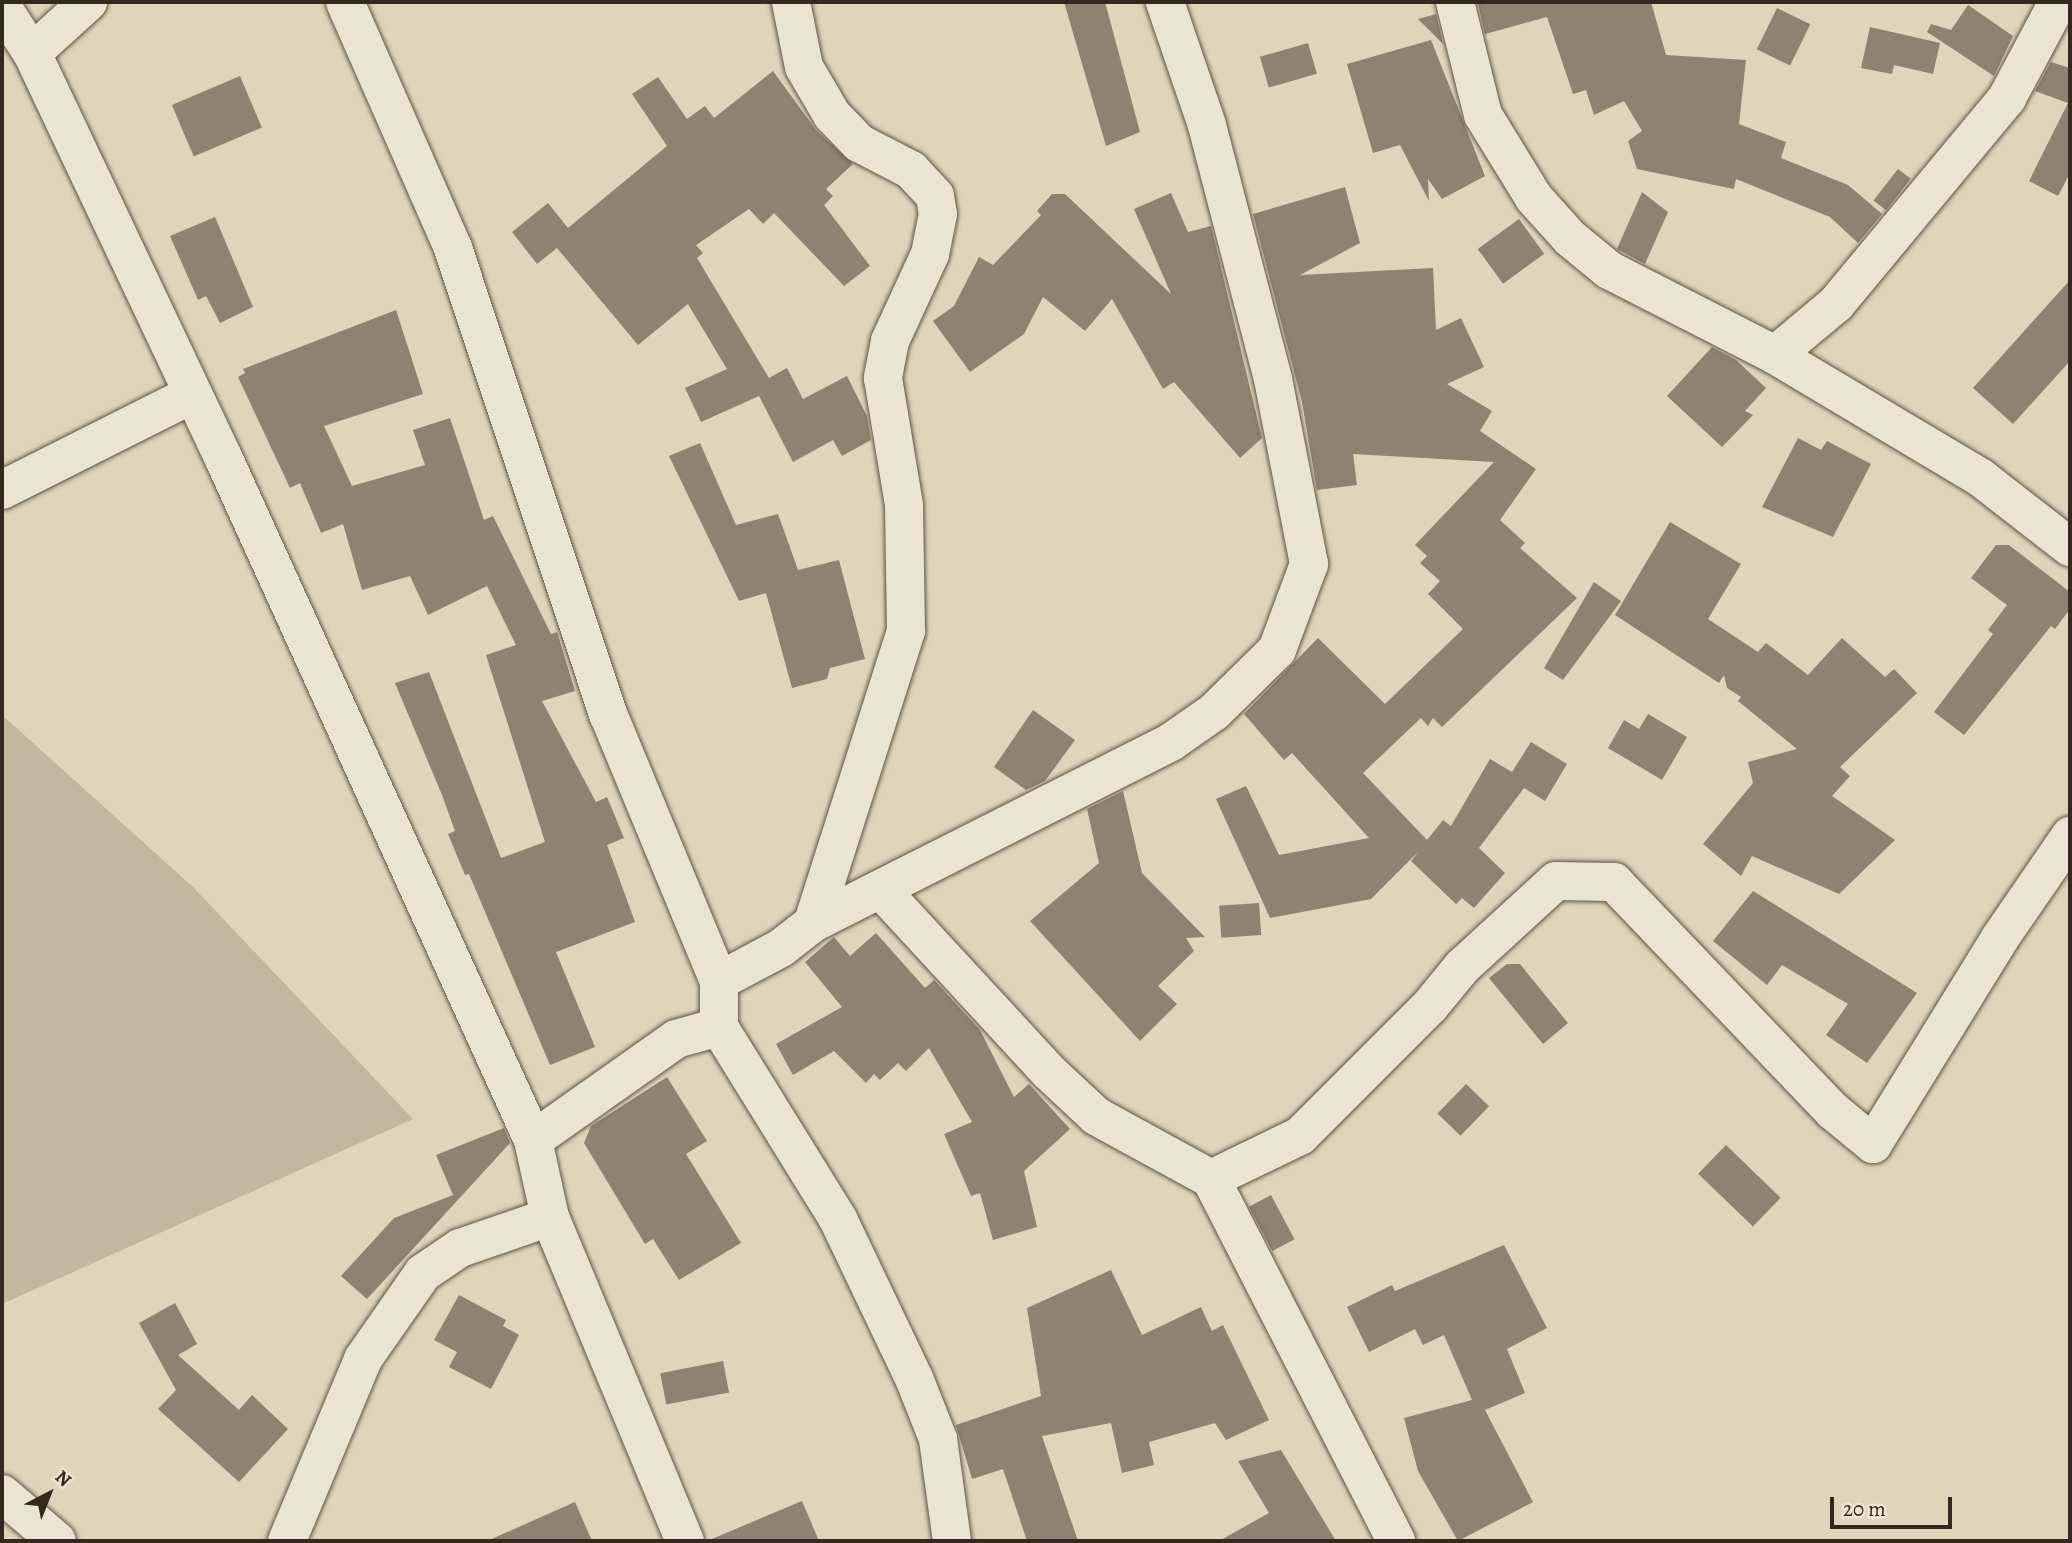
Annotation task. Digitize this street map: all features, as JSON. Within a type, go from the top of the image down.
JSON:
[{"type":"street","points":[[32,53],[88,2]]},
{"type":"street","points":[[345,2],[453,248],[609,716],[719,981],[719,1027],[838,1219],[914,1378],[937,1439],[952,1541]]},
{"type":"street","points":[[791,2],[804,67],[832,115],[859,143],[911,170],[935,196],[938,214],[930,254],[890,341],[883,378],[904,505],[906,631],[813,923]]},
{"type":"street","points":[[719,981],[781,948],[813,923],[883,891],[1171,742],[1214,712],[1277,650],[1309,564],[1273,379],[1207,125],[1165,2]]},
{"type":"street","points":[[1455,2],[1482,115],[1534,198],[1609,271],[1775,355],[1981,478],[2070,547]]},
{"type":"street","points":[[1775,355],[1836,304],[2007,98],[2058,2]]},
{"type":"street","points":[[2,6],[32,53],[533,1140],[550,1217],[685,1541]]},
{"type":"street","points":[[2,490],[191,395]]},
{"type":"street","points":[[1210,1179],[1300,1136],[1430,1006],[1462,967],[1556,881],[1614,882],[1833,1111],[1873,1144],[2000,938],[2070,836]]},
{"type":"street","points":[[883,891],[1049,1072],[1096,1116],[1210,1179],[1396,1541]]},
{"type":"street","points":[[533,1140],[676,1039],[719,1027]]},
{"type":"street","points":[[287,1541],[363,1359],[423,1273],[460,1248],[550,1217]]},
{"type":"street","points":[[2,1494],[57,1541]]},
{"type":"shaded area","points":[[2,715],[194,888],[413,1119],[2,1304]]},
{"type":"building","points":[[1064,2],[1105,2],[1140,132],[1106,146]]},
{"type":"building","points":[[1651,2],[1666,55],[1746,60],[1739,124],[1786,142],[1781,158],[1848,185],[1882,214],[1858,243],[1830,217],[1736,179],[1734,189],[1637,169],[1628,141],[1642,131],[1624,101],[1594,115],[1586,90],[1573,94],[1547,17],[1485,34],[1478,4]]},
{"type":"building","points":[[1968,5],[2013,36],[1994,76],[1927,32],[1931,24],[1951,30]]},
{"type":"building","points":[[1777,8],[1810,24],[1790,66],[1757,49]]},
{"type":"building","points":[[1436,14],[1443,44],[1418,19]]},
{"type":"building","points":[[1870,27],[1940,43],[1933,74],[1894,65],[1892,74],[1861,68]]},
{"type":"building","points":[[1431,40],[1485,176],[1442,199],[1428,179],[1429,201],[1400,145],[1373,153],[1347,64]]},
{"type":"building","points":[[1308,43],[1317,74],[1269,88],[1260,57]]},
{"type":"building","points":[[2051,62],[2070,68],[2070,173],[2058,196],[2029,181],[2068,103],[2035,91]]},
{"type":"building","points":[[773,71],[816,130],[853,164],[826,189],[833,196],[824,205],[870,266],[844,286],[774,213],[763,224],[749,209],[696,245],[703,253],[697,258],[769,378],[787,368],[803,399],[847,376],[867,416],[871,440],[842,456],[833,440],[793,462],[759,396],[701,422],[685,388],[727,369],[688,304],[638,345],[557,248],[537,264],[512,232],[548,203],[568,228],[667,146],[632,94],[658,77],[687,119],[705,106],[714,118]]},
{"type":"building","points":[[240,76],[262,128],[194,156],[172,105]]},
{"type":"building","points":[[1898,169],[1911,179],[1886,210],[1873,201]]},
{"type":"building","points":[[1345,187],[1360,243],[1300,275],[1433,268],[1436,330],[1461,318],[1484,367],[1447,384],[1492,411],[1480,431],[1536,469],[1500,520],[1525,543],[1520,548],[1577,598],[1442,727],[1433,718],[1428,726],[1421,718],[1363,773],[1427,840],[1443,820],[1451,826],[1490,759],[1512,772],[1531,742],[1567,764],[1545,801],[1524,788],[1479,848],[1505,873],[1474,908],[1462,898],[1456,904],[1411,861],[1418,852],[1371,899],[1270,918],[1216,799],[1246,786],[1279,855],[1369,838],[1292,753],[1284,760],[1244,714],[1318,638],[1385,704],[1463,629],[1428,594],[1440,581],[1420,563],[1427,556],[1415,545],[1494,462],[1353,454],[1357,485],[1317,490],[1302,402],[1253,214]]},
{"type":"building","points":[[1642,192],[1668,212],[1645,264],[1617,249]]},
{"type":"building","points":[[1171,193],[1188,232],[1211,226],[1262,438],[1240,458],[1174,382],[1163,389],[1112,299],[1085,331],[1043,297],[1024,334],[970,372],[933,321],[954,306],[979,257],[993,265],[1041,215],[1037,211],[1052,194],[1065,194],[1171,294],[1134,209]]},
{"type":"building","points":[[215,217],[253,307],[220,323],[206,296],[198,300],[170,236]]},
{"type":"building","points":[[1519,219],[1544,254],[1503,284],[1478,249]]},
{"type":"building","points":[[2070,280],[2070,361],[2013,424],[1973,388]]},
{"type":"building","points":[[396,310],[423,394],[324,426],[352,486],[425,465],[413,430],[450,418],[484,520],[493,516],[551,634],[557,632],[575,691],[542,701],[596,802],[607,797],[624,838],[607,845],[635,922],[556,952],[595,1047],[550,1065],[469,874],[465,875],[448,834],[455,831],[395,683],[429,672],[501,858],[545,842],[486,655],[516,645],[487,586],[428,615],[410,576],[362,590],[343,524],[321,533],[300,483],[290,488],[238,377],[245,373],[243,369]]},
{"type":"building","points":[[1712,347],[1736,360],[1766,388],[1745,411],[1753,415],[1722,447],[1667,396]]},
{"type":"building","points":[[1798,438],[1821,450],[1827,441],[1871,464],[1833,537],[1762,507]]},
{"type":"building","points":[[700,443],[736,525],[778,514],[798,570],[839,560],[865,659],[830,668],[827,679],[792,688],[766,593],[739,601],[669,456]]},
{"type":"building","points":[[1670,522],[1741,564],[1708,619],[1758,652],[1766,643],[1808,675],[1842,638],[1885,677],[1894,669],[1917,693],[1840,767],[1850,776],[1832,796],[1895,840],[1839,894],[1752,856],[1741,876],[1703,844],[1753,783],[1748,762],[1797,749],[1738,701],[1741,697],[1727,688],[1724,675],[1719,683],[1615,615]]},
{"type":"building","points":[[1996,545],[2009,545],[2070,592],[2070,609],[2055,629],[2051,626],[1964,735],[1934,712],[1993,634],[1988,630],[2007,605],[1971,578]]},
{"type":"building","points":[[1594,582],[1621,601],[1563,680],[1544,668]]},
{"type":"building","points":[[1033,710],[1075,740],[1045,781],[1026,790],[994,767]]},
{"type":"building","points":[[1648,714],[1687,737],[1662,780],[1608,748],[1624,720],[1639,729]]},
{"type":"building","points":[[1123,791],[1142,873],[1205,937],[1186,938],[1194,951],[1158,986],[1177,1004],[1140,1041],[1030,921],[1099,863],[1087,809]]},
{"type":"building","points":[[1753,891],[1917,993],[1867,1063],[1826,1035],[1848,1004],[1782,965],[1767,985],[1713,941]]},
{"type":"building","points":[[1259,903],[1261,935],[1221,938],[1219,906]]},
{"type":"building","points":[[876,933],[925,988],[934,980],[980,1030],[1014,1097],[1029,1084],[1070,1129],[1024,1171],[1037,1227],[993,1240],[980,1193],[971,1196],[944,1134],[972,1122],[929,1048],[906,1071],[898,1063],[880,1080],[874,1074],[866,1083],[834,1051],[793,1075],[776,1044],[842,1007],[805,962],[834,937],[850,956]]},
{"type":"building","points":[[1507,964],[1520,964],[1568,1023],[1543,1044],[1489,978]]},
{"type":"building","points":[[667,1077],[707,1141],[686,1154],[741,1243],[679,1280],[653,1239],[645,1244],[584,1143],[591,1126]]},
{"type":"building","points":[[1466,1084],[1489,1106],[1461,1136],[1438,1113]]},
{"type":"building","points":[[504,1128],[510,1143],[367,1299],[341,1276],[394,1218],[453,1195],[436,1155]]},
{"type":"building","points":[[1726,1145],[1781,1198],[1753,1227],[1698,1174]]},
{"type":"building","points":[[1271,1195],[1294,1239],[1272,1251],[1249,1207]]},
{"type":"building","points":[[1504,1245],[1547,1328],[1507,1349],[1525,1393],[1485,1410],[1533,1502],[1458,1541],[1418,1471],[1404,1418],[1472,1400],[1444,1335],[1423,1345],[1415,1329],[1369,1352],[1347,1307],[1392,1285],[1395,1291]]},
{"type":"building","points":[[1111,1270],[1142,1335],[1201,1307],[1212,1331],[1223,1325],[1269,1420],[1226,1440],[1215,1423],[1149,1442],[1154,1465],[1122,1473],[1111,1423],[1042,1436],[1078,1541],[1027,1541],[1003,1469],[972,1479],[956,1425],[1041,1396],[1027,1308]]},
{"type":"building","points":[[459,1295],[506,1320],[503,1326],[519,1335],[491,1389],[449,1367],[457,1352],[434,1340]]},
{"type":"building","points":[[175,1303],[197,1344],[178,1355],[239,1410],[252,1395],[288,1429],[239,1482],[158,1409],[176,1390],[139,1323]]},
{"type":"building","points":[[723,1361],[729,1392],[666,1405],[660,1373]]},
{"type":"building","points":[[1281,1450],[1336,1541],[1219,1541],[1269,1513],[1238,1461]]},
{"type":"building","points":[[802,1501],[819,1541],[707,1541]]},
{"type":"building","points":[[575,1502],[592,1541],[487,1541]]}]
